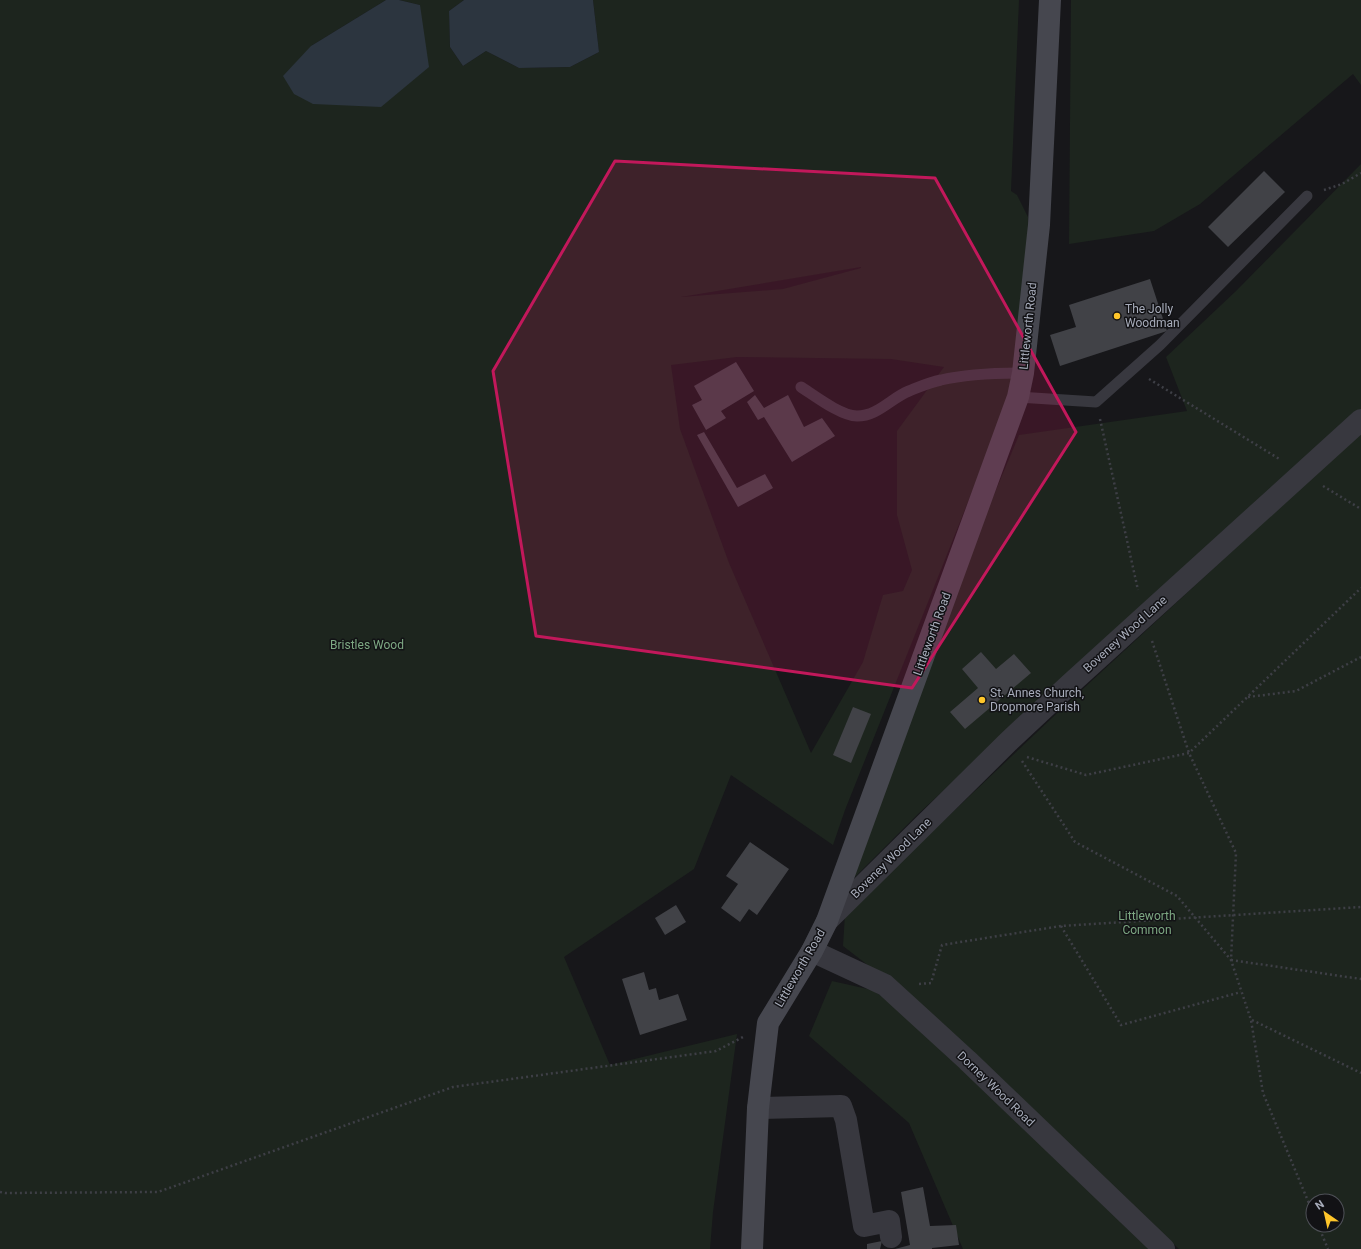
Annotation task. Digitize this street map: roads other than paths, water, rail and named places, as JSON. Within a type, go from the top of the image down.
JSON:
[{"type":"street","name":"Littleworth Road","points":[[752,1249],[758,1108],[768,1023],[812,951],[827,921],[1018,397],[1023,373],[1039,225],[1050,0]]},
{"type":"street","name":"Boveney Wood Lane","points":[[827,921],[1013,748],[1144,617],[1361,420]]},
{"type":"street","name":"Dorney Wood Road","points":[[812,951],[885,985],[967,1060],[1164,1249]]},
{"type":"street","points":[[758,1108],[841,1106],[846,1120],[864,1226],[889,1221],[891,1237]]},
{"type":"lane","points":[[1018,397],[1096,402],[1160,345],[1307,196]]},
{"type":"lane","points":[[801,387],[845,414],[858,416],[875,413],[907,391],[940,380],[989,373],[1023,373]]},
{"type":"place","name":"The Jolly Woodman","points":[[1117,316]]},
{"type":"place","name":"St. Annes Church, Dropmore Parish","points":[[982,700]]},
{"type":"park label","name":"Bristles Wood","points":[[367,645]]},
{"type":"park label","name":"Littleworth Common","points":[[1147,923]]}]
